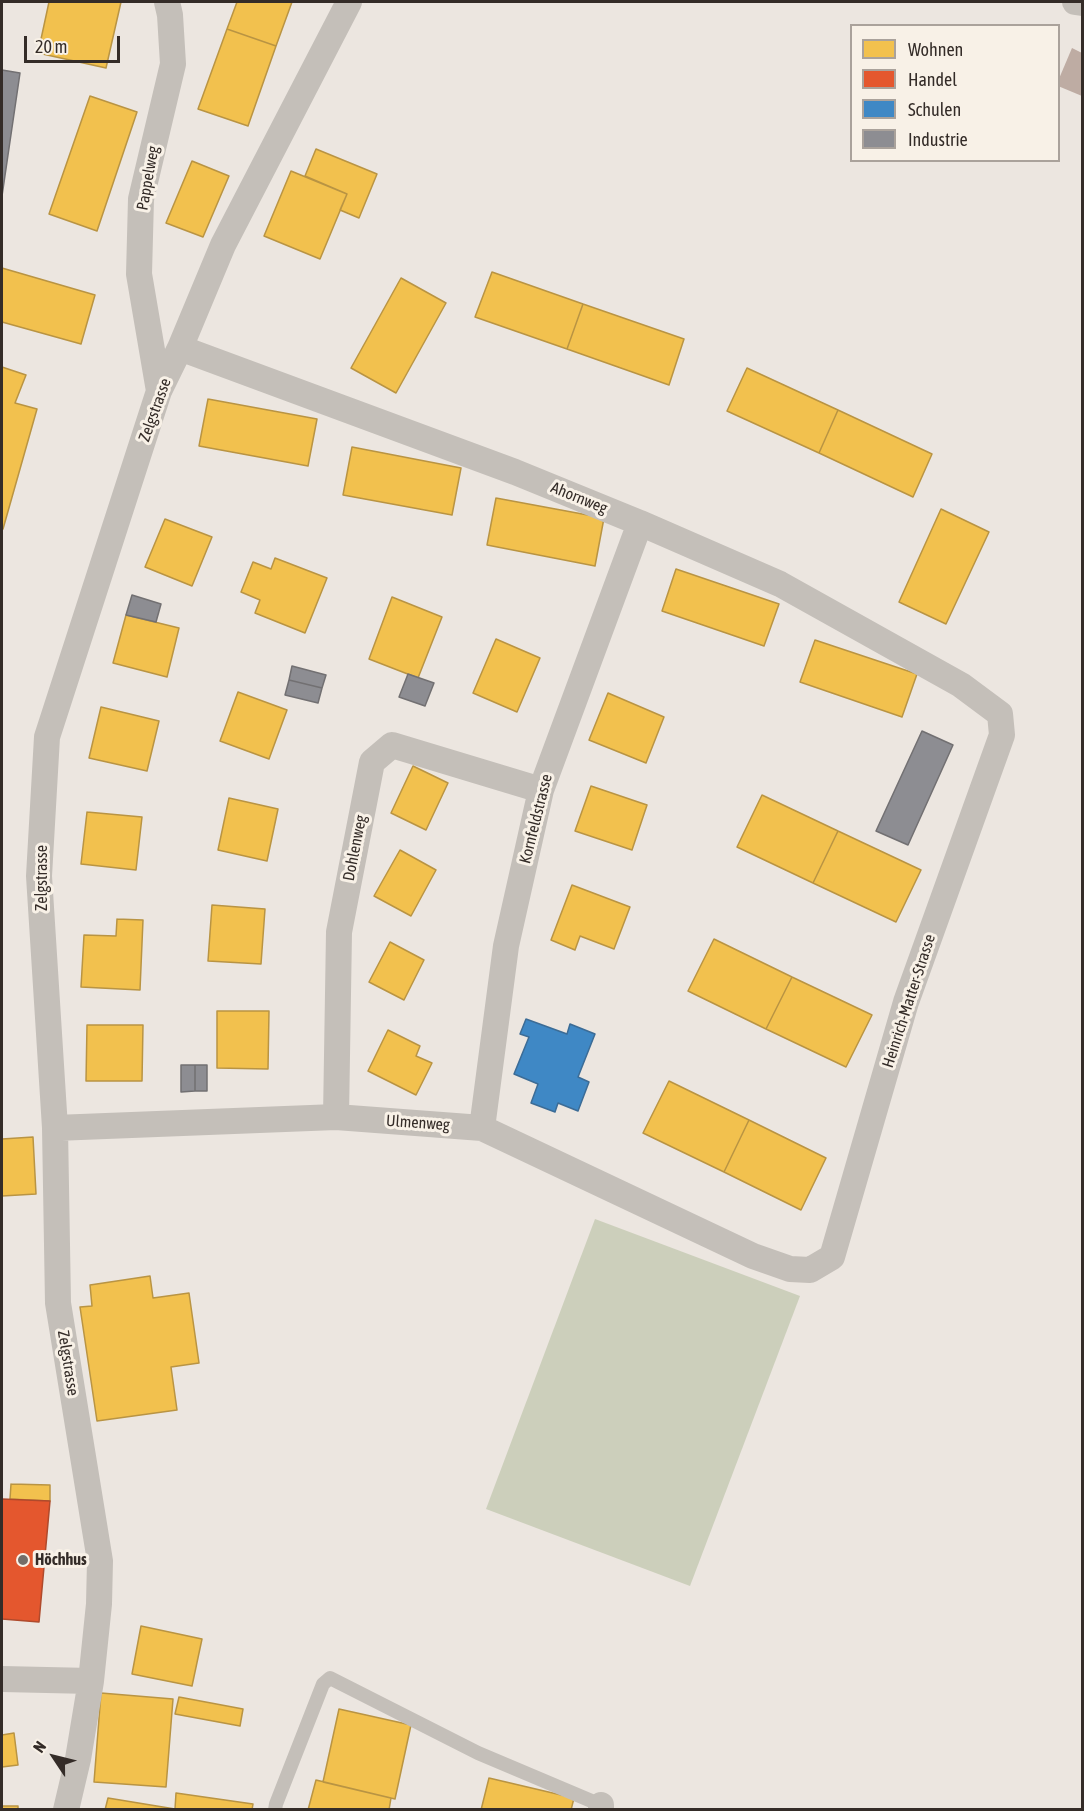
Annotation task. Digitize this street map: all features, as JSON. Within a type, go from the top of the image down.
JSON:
[{"type":"street","name":"Pappelweg","points":[[159,391],[139,264],[141,199],[172,64],[170,15],[167,2]]},
{"type":"street","name":"Zelgstrasse","points":[[66,1809],[78,1760],[91,1681],[99,1604],[100,1561],[58,1303],[55,1128],[39,876],[47,737],[159,391],[180,348],[223,245],[349,2]]},
{"type":"street","points":[[1075,2],[1083,3]]},
{"type":"street","name":"Ahornweg","points":[[180,348],[516,472],[640,523],[780,584],[961,685]]},
{"type":"street","name":"Kornfeldstrasse","points":[[482,1128],[506,946],[541,790],[640,523]]},
{"type":"street","name":"Heinrich-Matter-Strasse","points":[[753,1256],[790,1269],[810,1270],[832,1257],[906,1002],[1002,735],[1000,714],[961,685]]},
{"type":"street","name":"Dohlenweg","points":[[336,1117],[339,932],[372,762],[392,745],[541,790]]},
{"type":"street","name":"Ulmenweg","points":[[55,1128],[336,1117],[482,1128],[753,1256]]},
{"type":"street","points":[[2,1679],[91,1681]]},
{"type":"lane","points":[[275,1809],[324,1683],[330,1678],[478,1753],[601,1807]]},
{"type":"green space","points":[[595,1219],[800,1296],[690,1586],[486,1509]]},
{"type":"building: Wohnen","points":[[49,2],[121,2],[106,68],[38,53]]},
{"type":"building: Wohnen","points":[[237,2],[292,2],[276,46],[227,29]]},
{"type":"building: Wohnen","points":[[227,29],[276,46],[248,126],[198,109]]},
{"type":"building: Wohnen","points":[[90,96],[137,112],[97,231],[49,214]]},
{"type":"building: Wohnen","points":[[316,149],[377,174],[359,218],[340,210],[347,194],[305,176]]},
{"type":"building: Wohnen","points":[[192,161],[229,176],[203,237],[166,223]]},
{"type":"building: Wohnen","points":[[291,171],[347,194],[320,259],[264,236]]},
{"type":"building: Wohnen","points":[[2,268],[95,295],[81,344],[2,322]]},
{"type":"building: Wohnen","points":[[492,272],[583,304],[567,349],[475,317]]},
{"type":"building: Wohnen","points":[[401,278],[446,303],[396,393],[351,368]]},
{"type":"building: Wohnen","points":[[583,304],[684,339],[669,385],[567,349]]},
{"type":"building: Wohnen","points":[[2,367],[26,375],[15,403],[37,409],[3,529],[2,528]]},
{"type":"building: Wohnen","points":[[747,368],[838,410],[819,453],[727,411]]},
{"type":"building: Wohnen","points":[[208,399],[317,419],[308,466],[199,446]]},
{"type":"building: Wohnen","points":[[838,410],[932,454],[913,497],[819,453]]},
{"type":"building: Wohnen","points":[[352,447],[461,468],[452,515],[343,495]]},
{"type":"building: Wohnen","points":[[496,498],[604,518],[595,566],[487,545]]},
{"type":"building: Wohnen","points":[[941,509],[989,532],[946,624],[899,602]]},
{"type":"building: Wohnen","points":[[165,519],[212,537],[192,586],[145,567]]},
{"type":"building: Wohnen","points":[[275,558],[327,578],[305,633],[255,613],[260,600],[241,592],[253,562],[271,569]]},
{"type":"building: Wohnen","points":[[676,569],[779,604],[764,646],[662,611]]},
{"type":"building: Wohnen","points":[[392,597],[442,617],[418,678],[369,659]]},
{"type":"building: Wohnen","points":[[126,615],[179,628],[167,677],[113,663]]},
{"type":"building: Wohnen","points":[[496,639],[540,658],[517,712],[473,693]]},
{"type":"building: Wohnen","points":[[815,640],[917,674],[902,717],[800,682]]},
{"type":"building: Wohnen","points":[[238,692],[287,710],[269,759],[220,741]]},
{"type":"building: Wohnen","points":[[608,693],[664,717],[646,763],[589,740]]},
{"type":"building: Wohnen","points":[[101,707],[159,721],[147,771],[89,758]]},
{"type":"building: Wohnen","points":[[413,766],[448,783],[426,830],[391,813]]},
{"type":"building: Wohnen","points":[[591,786],[647,805],[632,850],[575,831]]},
{"type":"building: Wohnen","points":[[762,795],[838,831],[813,883],[737,847]]},
{"type":"building: Wohnen","points":[[229,798],[278,809],[267,861],[218,850]]},
{"type":"building: Wohnen","points":[[87,812],[142,817],[136,870],[81,864]]},
{"type":"building: Wohnen","points":[[838,831],[921,870],[896,922],[813,883]]},
{"type":"building: Wohnen","points":[[400,850],[436,870],[411,916],[374,896]]},
{"type":"building: Wohnen","points":[[572,885],[630,907],[614,949],[580,936],[575,950],[551,940]]},
{"type":"building: Wohnen","points":[[212,905],[265,909],[261,964],[208,961]]},
{"type":"building: Wohnen","points":[[117,919],[143,920],[140,990],[81,987],[84,935],[116,936]]},
{"type":"building: Wohnen","points":[[714,939],[792,977],[766,1029],[688,991]]},
{"type":"building: Wohnen","points":[[390,942],[424,960],[404,1000],[369,982]]},
{"type":"building: Wohnen","points":[[792,977],[872,1015],[846,1067],[766,1029]]},
{"type":"building: Wohnen","points":[[217,1011],[269,1011],[268,1069],[217,1068]]},
{"type":"building: Wohnen","points":[[87,1025],[143,1025],[142,1081],[86,1081]]},
{"type":"building: Wohnen","points":[[388,1030],[420,1046],[416,1056],[432,1063],[416,1095],[368,1071]]},
{"type":"building: Wohnen","points":[[669,1081],[749,1120],[724,1172],[643,1133]]},
{"type":"building: Wohnen","points":[[749,1120],[826,1158],[801,1210],[724,1172]]},
{"type":"building: Wohnen","points":[[33,1137],[36,1194],[2,1196],[2,1139]]},
{"type":"building: Wohnen","points":[[150,1276],[153,1298],[189,1293],[199,1363],[171,1367],[177,1410],[97,1421],[80,1307],[92,1306],[90,1285]]},
{"type":"building: Wohnen","points":[[11,1484],[50,1485],[50,1501],[10,1499]]},
{"type":"building: Wohnen","points":[[141,1626],[202,1639],[192,1686],[132,1674]]},
{"type":"building: Wohnen","points":[[101,1693],[173,1699],[166,1787],[94,1782]]},
{"type":"building: Wohnen","points":[[179,1697],[243,1709],[240,1726],[175,1714]]},
{"type":"building: Wohnen","points":[[339,1709],[411,1725],[395,1799],[323,1782]]},
{"type":"building: Wohnen","points":[[14,1733],[18,1765],[2,1767],[2,1735]]},
{"type":"building: Wohnen","points":[[489,1778],[574,1798],[571,1810],[481,1810]]},
{"type":"building: Wohnen","points":[[316,1780],[391,1798],[389,1810],[308,1810]]},
{"type":"building: Wohnen","points":[[176,1793],[253,1804],[252,1810],[105,1810],[108,1798],[175,1809]]},
{"type":"building: Wohnen","points":[[2,1806],[18,1806],[18,1810],[2,1810]]},
{"type":"building: Handel","name":"Höchhus","points":[[2,1499],[50,1501],[39,1622],[2,1619]]},
{"type":"building: Schulen","points":[[526,1019],[567,1034],[570,1024],[595,1034],[578,1077],[589,1082],[578,1111],[558,1103],[555,1112],[531,1103],[538,1084],[514,1074],[529,1037],[520,1034]]},
{"type":"building: Industrie","points":[[2,70],[20,73],[2,196]]},
{"type":"building: Industrie","points":[[132,595],[161,604],[156,622],[126,615]]},
{"type":"building: Industrie","points":[[292,666],[326,675],[322,688],[289,680]]},
{"type":"building: Industrie","points":[[408,674],[434,683],[425,706],[399,697]]},
{"type":"building: Industrie","points":[[289,680],[322,688],[318,703],[285,695]]},
{"type":"building: Industrie","points":[[922,731],[953,745],[908,845],[876,831]]},
{"type":"building: Industrie","points":[[181,1065],[195,1065],[195,1091],[181,1092]]},
{"type":"building: Industrie","points":[[195,1065],[207,1065],[207,1091],[195,1091]]},
{"type":"building: Sonstige","points":[[1072,48],[1082,53],[1082,96],[1060,87],[1060,76]]},
{"type":"place","name":"Höchhus","points":[[23,1560]]}]
